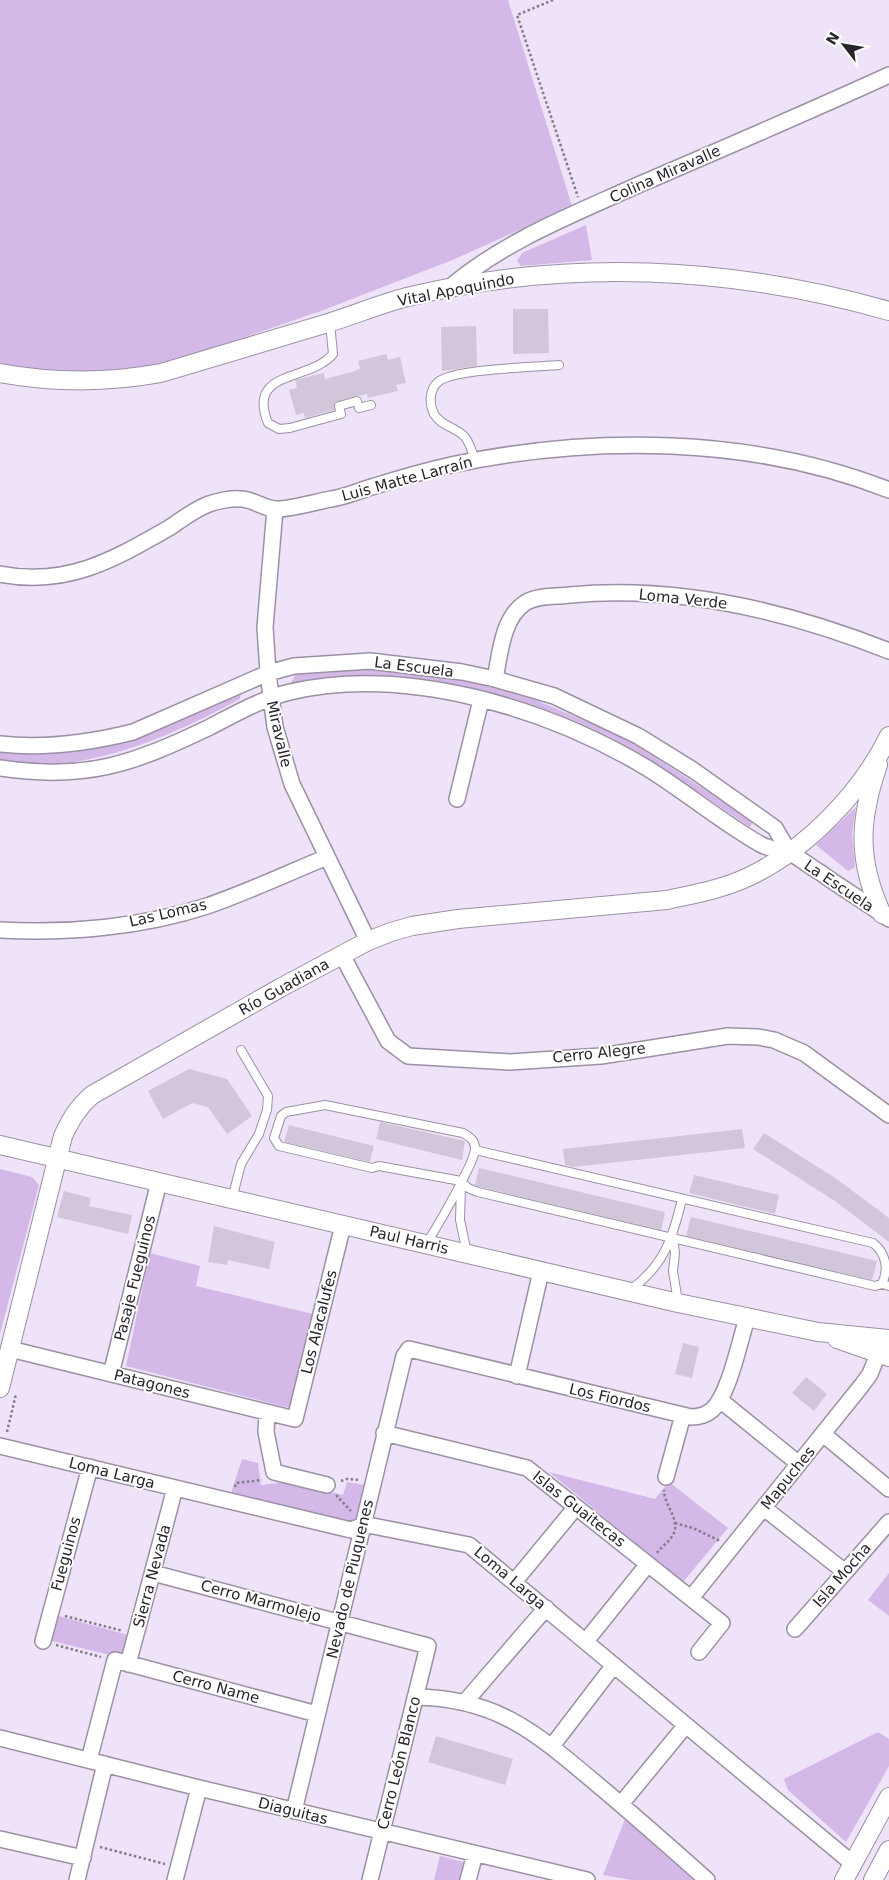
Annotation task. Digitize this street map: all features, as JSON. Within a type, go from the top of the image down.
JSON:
[{"type":"street","name":"Colina Miravalle","points":[[449,288],[472,268],[499,250],[583,210],[889,74]]},
{"type":"street","points":[[873,82],[889,88]]},
{"type":"street","name":"Vital Apoquindo","points":[[0,373],[63,381],[134,378],[162,373],[330,323],[405,298],[498,280],[572,273],[654,272],[695,274],[777,284],[818,292],[889,311]]},
{"type":"street","name":"Luis Matte Larraín","points":[[0,574],[38,579],[72,575],[87,570],[154,536],[208,504],[241,498],[275,509],[339,498],[411,475],[475,460],[517,454],[585,448],[687,448],[771,458],[812,466],[862,480],[889,490]]},
{"type":"street","name":"Miravalle","points":[[275,509],[265,627],[268,673],[276,727],[289,776],[368,942]]},
{"type":"street","name":"Loma Verde","points":[[495,679],[506,630],[515,613],[526,602],[540,598],[585,594],[653,593],[731,604],[820,626],[889,651]]},
{"type":"street","name":"La Escuela","points":[[0,744],[29,746],[75,744],[133,732],[268,673],[316,664],[370,661],[430,667],[495,679],[554,696],[638,736],[693,770],[775,828],[789,852]]},
{"type":"street","name":"La Escuela","points":[[0,768],[62,773],[82,772],[123,764],[160,750],[271,698],[321,688],[371,683],[426,688],[481,700],[534,715],[614,750],[672,784],[762,846],[789,852],[885,917]]},
{"type":"street","points":[[457,799],[481,700]]},
{"type":"street","points":[[885,917],[866,872],[863,827],[866,805],[888,737]]},
{"type":"street","name":"Río Guadiana","points":[[0,1388],[58,1158],[71,1118],[92,1095],[280,988],[342,955],[368,942],[412,926],[443,921],[667,900],[700,893],[747,878],[789,852],[833,813],[848,795],[888,737]]},
{"type":"street","name":"Las Lomas","points":[[0,930],[74,929],[174,914],[207,906],[328,857]]},
{"type":"street","name":"Cerro Alegre","points":[[342,955],[388,1041],[408,1056],[510,1062],[601,1056],[728,1036],[758,1037],[782,1043],[804,1053],[889,1115]]},
{"type":"street","name":"Paul Harris","points":[[0,1145],[678,1303],[818,1332],[889,1339]]},
{"type":"street","name":"Pasaje Fueguinos","points":[[112,1374],[159,1182]]},
{"type":"street","name":"Los Alacalufes","points":[[295,1419],[343,1225]]},
{"type":"street","points":[[517,1376],[541,1271]]},
{"type":"street","name":"Los Fiordos","points":[[409,1349],[691,1417],[711,1411],[720,1400],[729,1379],[747,1318]]},
{"type":"street","name":"Paul Harris","points":[[818,1332],[884,1355]]},
{"type":"street","name":"Patagones","points":[[10,1349],[295,1419]]},
{"type":"street","name":"Nevado de Piuquenes","points":[[294,1811],[364,1525],[384,1433],[404,1356],[409,1349]]},
{"type":"street","name":"Mapuches","points":[[691,1598],[884,1355]]},
{"type":"street","points":[[720,1400],[799,1464]]},
{"type":"street","points":[[267,1412],[266,1432],[274,1472],[327,1485]]},
{"type":"street","points":[[666,1477],[683,1415]]},
{"type":"street","name":"Islas Guaitecas","points":[[384,1433],[527,1468],[722,1623],[698,1652]]},
{"type":"street","points":[[823,1434],[889,1489]]},
{"type":"street","name":"Loma Larga","points":[[0,1446],[351,1530],[364,1525],[469,1544],[852,1863]]},
{"type":"street","name":"Fueguinos","points":[[43,1641],[90,1468]]},
{"type":"street","name":"Sierra Nevada","points":[[89,1760],[122,1662],[136,1634],[175,1488]]},
{"type":"street","points":[[514,1582],[576,1507]]},
{"type":"street","points":[[764,1508],[845,1572]]},
{"type":"street","name":"Isla Mocha","points":[[795,1629],[889,1522]]},
{"type":"street","points":[[586,1641],[648,1564]]},
{"type":"street","name":"Cerro Marmolejo","points":[[153,1573],[428,1646]]},
{"type":"street","points":[[465,1702],[546,1608]]},
{"type":"street","name":"Cerro León Blanco","points":[[370,1880],[428,1646]]},
{"type":"street","name":"Cerro Name","points":[[122,1662],[317,1714]]},
{"type":"street","points":[[552,1746],[614,1665]]},
{"type":"street","points":[[415,1697],[465,1702],[484,1707],[520,1724],[552,1746],[707,1880]]},
{"type":"street","points":[[621,1804],[686,1725]]},
{"type":"street","name":"Diaguitas","points":[[0,1738],[294,1811],[587,1880]]},
{"type":"street","points":[[77,1880],[105,1764]]},
{"type":"street","points":[[177,1874],[199,1788]]},
{"type":"street","points":[[844,1880],[889,1797]]},
{"type":"street","points":[[0,1839],[84,1851]]},
{"type":"street","points":[[468,1880],[474,1854]]},
{"type":"street","points":[[873,1880],[888,1854]]},
{"type":"lane","points":[[330,323],[333,354],[319,364],[275,383],[266,390],[262,401],[263,411],[268,423],[279,429],[290,428],[341,414],[339,406],[357,401],[359,408],[371,405]]},
{"type":"lane","points":[[475,460],[466,437],[443,424],[435,416],[431,393],[438,382],[448,377],[497,370],[559,365]]},
{"type":"lane","points":[[232,1199],[241,1164],[259,1134],[267,1110],[268,1096],[240,1050]]},
{"type":"lane","points":[[426,1244],[451,1205],[462,1180],[475,1150],[474,1141],[463,1133],[324,1105],[286,1112],[278,1123],[274,1138],[279,1146],[372,1168],[379,1166],[462,1180],[468,1188],[478,1192],[875,1286],[885,1285],[885,1258],[873,1243],[475,1150]]},
{"type":"lane","points":[[462,1180],[460,1220],[467,1254]]},
{"type":"lane","points":[[628,1291],[656,1268],[673,1237],[682,1199]]},
{"type":"lane","points":[[673,1237],[676,1253],[673,1271],[678,1303]]},
{"type":"path","points":[[553,0],[517,15],[583,210]]},
{"type":"path","points":[[648,1564],[673,1535],[675,1524],[664,1494],[666,1477]]},
{"type":"path","points":[[236,1483],[261,1480]]},
{"type":"path","points":[[327,1485],[364,1525]]},
{"type":"path","points":[[675,1524],[706,1534],[730,1549]]},
{"type":"path","points":[[51,1612],[136,1634]]},
{"type":"path","points":[[43,1641],[122,1662]]},
{"type":"path","points":[[84,1851],[177,1874]]},
{"type":"shaded area","points":[[0,0],[508,0],[572,206],[455,259],[321,311],[160,366],[80,375],[0,366]]},
{"type":"shaded area","points":[[586,225],[592,260],[521,266],[517,261],[522,253]]},
{"type":"shaded area","points":[[319,668],[371,668],[466,679],[531,698],[627,739],[753,821],[750,827],[639,753],[602,733],[561,715],[517,700],[472,688],[427,680],[382,677],[338,678],[296,685],[291,683],[295,675]]},
{"type":"shaded area","points":[[241,692],[240,699],[192,723],[168,734],[120,751],[69,763],[42,766],[0,761],[0,751],[31,753],[63,752],[109,745],[154,729]]},
{"type":"shaded area","points":[[856,807],[852,833],[855,867],[848,871],[816,845]]},
{"type":"shaded area","points":[[0,1169],[32,1177],[39,1185],[0,1334]]},
{"type":"shaded area","points":[[150,1253],[200,1266],[196,1286],[313,1314],[290,1408],[126,1366]]},
{"type":"shaded area","points":[[242,1459],[258,1463],[261,1485],[288,1482],[343,1495],[347,1482],[365,1485],[354,1526],[230,1496]]},
{"type":"shaded area","points":[[549,1472],[655,1499],[669,1482],[728,1528],[683,1582]]},
{"type":"shaded area","points":[[889,1573],[889,1616],[868,1600]]},
{"type":"shaded area","points":[[55,1615],[132,1636],[126,1659],[48,1640]]},
{"type":"shaded area","points":[[878,1732],[889,1739],[889,1766],[846,1842],[788,1790],[784,1779]]},
{"type":"shaded area","points":[[625,1819],[693,1880],[632,1880],[603,1875]]},
{"type":"shaded area","points":[[440,1856],[467,1863],[463,1880],[434,1880]]},
{"type":"building","points":[[513,309],[548,309],[549,353],[513,354]]},
{"type":"building","points":[[476,326],[477,366],[442,371],[441,327]]},
{"type":"building","points":[[386,354],[388,360],[400,357],[406,383],[396,385],[398,391],[368,398],[367,394],[335,402],[334,410],[305,418],[304,413],[296,415],[289,390],[297,388],[295,380],[324,373],[325,379],[352,372],[360,369],[358,361]]},
{"type":"building","points":[[189,1069],[227,1079],[252,1116],[227,1134],[208,1107],[192,1103],[163,1119],[148,1091]]},
{"type":"building","points":[[380,1122],[465,1141],[462,1160],[376,1139]]},
{"type":"building","points":[[289,1125],[374,1146],[370,1162],[284,1142]]},
{"type":"building","points":[[742,1129],[745,1148],[573,1167],[565,1165],[563,1149]]},
{"type":"building","points":[[764,1133],[838,1180],[889,1218],[889,1242],[835,1201],[753,1149]]},
{"type":"building","points":[[479,1168],[665,1212],[661,1230],[480,1187],[475,1185]]},
{"type":"building","points":[[694,1175],[779,1195],[775,1214],[689,1193]]},
{"type":"building","points":[[64,1191],[91,1198],[89,1206],[132,1215],[128,1234],[57,1217]]},
{"type":"building","points":[[691,1217],[877,1261],[872,1280],[686,1236]]},
{"type":"building","points":[[214,1226],[275,1242],[269,1269],[228,1260],[227,1265],[208,1262]]},
{"type":"building","points":[[683,1343],[699,1347],[692,1378],[675,1374]]},
{"type":"building","points":[[806,1377],[827,1394],[814,1411],[792,1393]]},
{"type":"building","points":[[436,1736],[513,1759],[505,1785],[428,1762]]}]
